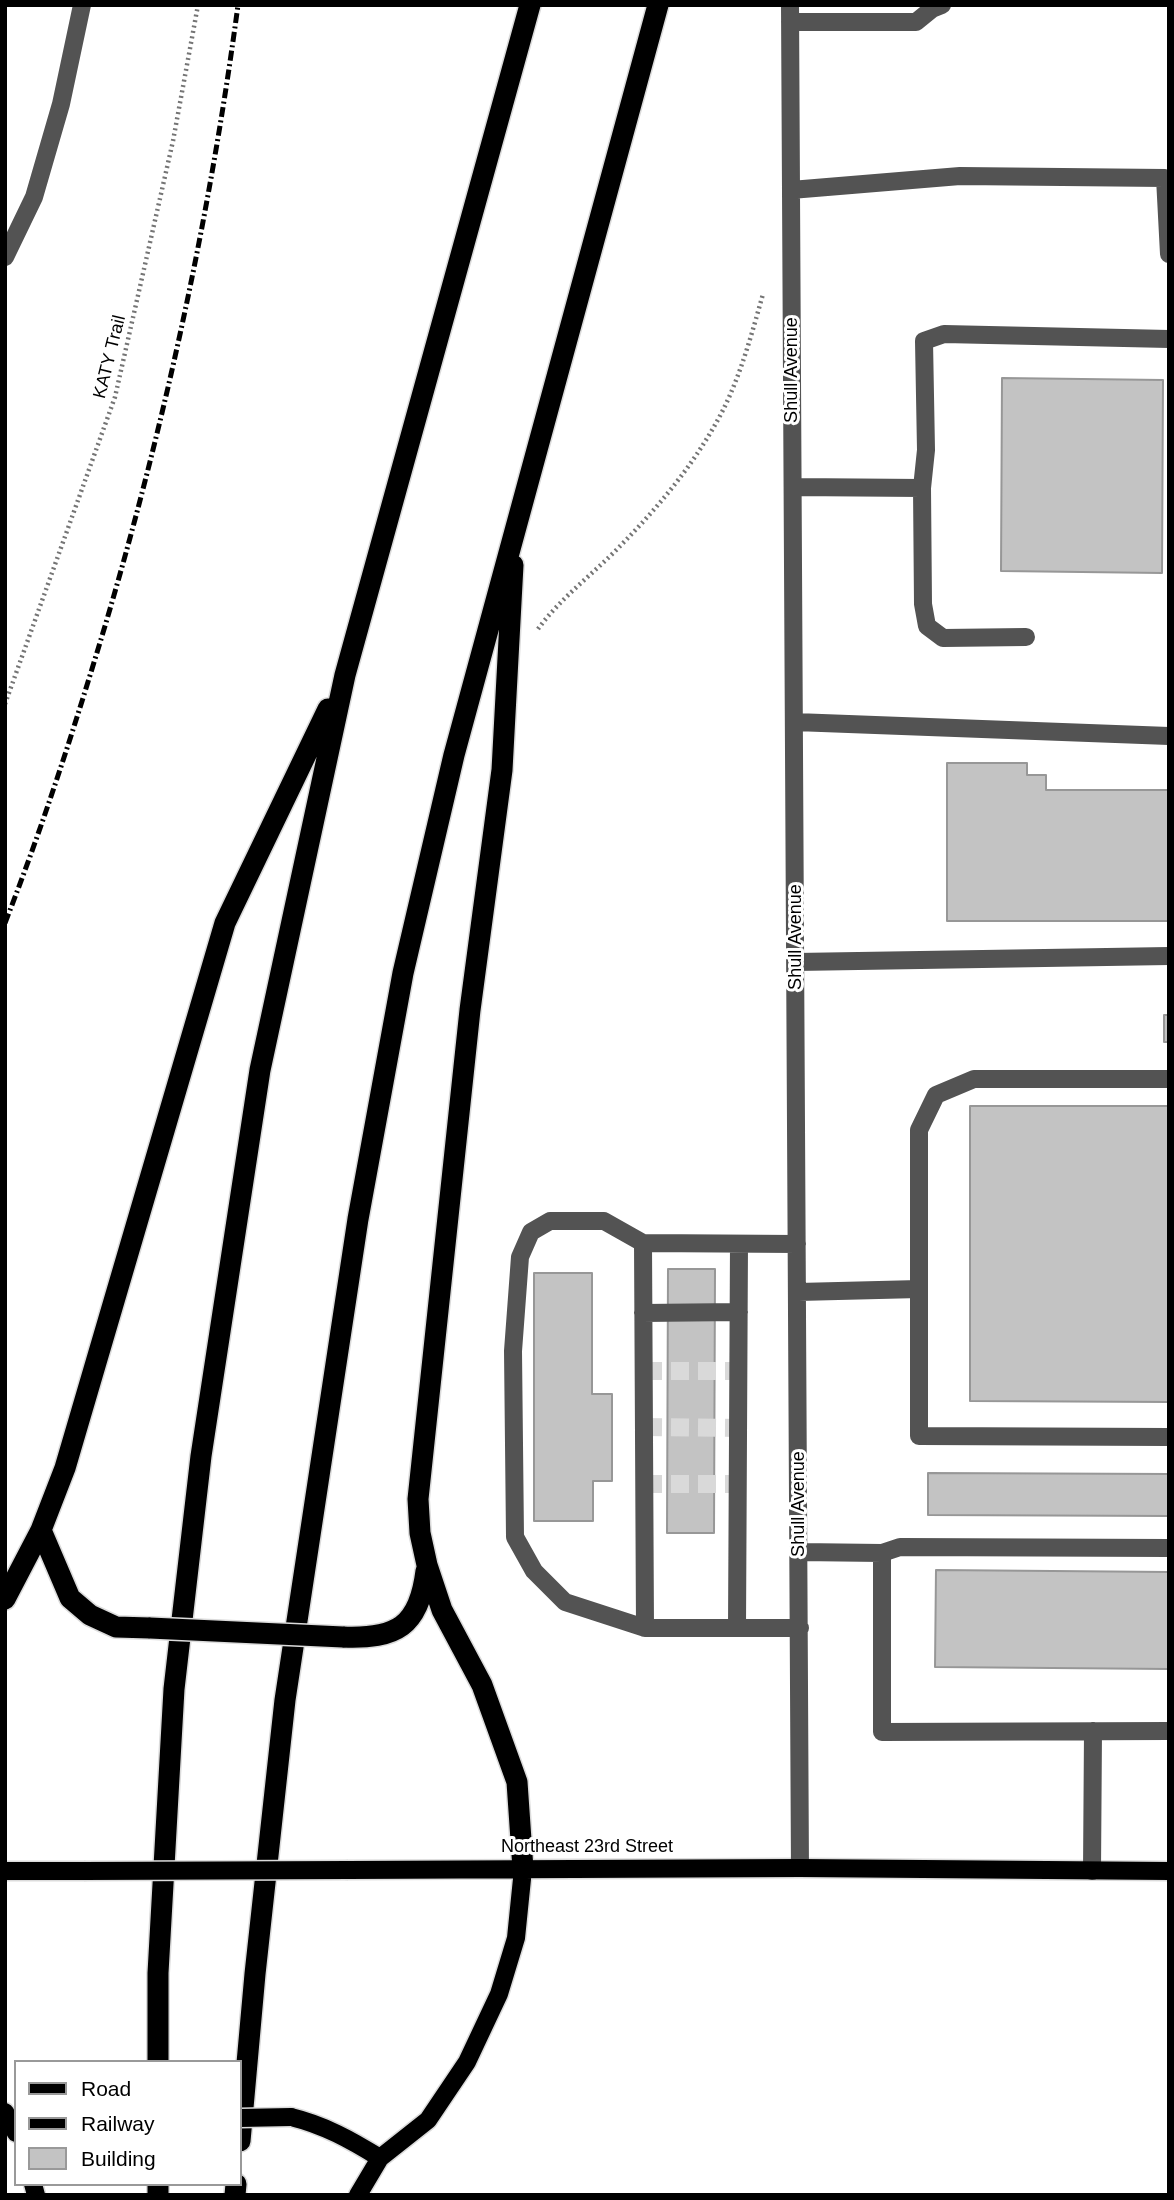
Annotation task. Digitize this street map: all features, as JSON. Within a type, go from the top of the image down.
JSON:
[{"type":"highway","points":[[158,2060],[158,1973],[174,1689],[201,1456],[260,1070],[345,675],[530,5]]},
{"type":"highway","points":[[242,2117],[254,1974],[285,1700],[358,1219],[403,973],[454,755],[658,5]]},
{"type":"highway","points":[[516,520],[502,770],[470,1010],[418,1499],[420,1533],[427,1566],[442,1610],[482,1685],[517,1782],[523,1869]]},
{"type":"highway","points":[[5,1600],[41,1530],[65,1468],[225,923],[345,675]]},
{"type":"highway","points":[[41,1530],[70,1598],[90,1615],[116,1627],[370,1638],[394,1632],[412,1617],[423,1594],[427,1566]]},
{"type":"main road","name":"Northeast 23rd Street","points":[[5,1871],[800,1868],[1169,1871]]},
{"type":"main road","points":[[358,2195],[380,2158],[428,2120],[467,2062],[499,1994],[516,1938],[523,1869]]},
{"type":"main road","points":[[242,2118],[291,2117],[313,2122],[380,2158]]},
{"type":"street","points":[[5,257],[34,197],[61,104],[82,5]]},
{"type":"street","points":[[790,14],[916,22],[932,9],[942,5]]},
{"type":"street","name":"Shull Avenue","points":[[790,14],[800,1868]]},
{"type":"street","points":[[791,190],[960,176],[1167,178],[1169,254]]},
{"type":"street","points":[[1026,636],[943,638],[927,626],[923,604],[922,488],[926,450],[924,341],[944,334],[1169,339]]},
{"type":"street","points":[[793,487],[922,488]]},
{"type":"street","points":[[794,722],[1169,736]]},
{"type":"street","points":[[796,962],[1169,956]]},
{"type":"street","points":[[1169,1079],[974,1079],[936,1095],[919,1130],[919,1436],[1169,1437]]},
{"type":"street","points":[[797,1244],[643,1243],[604,1222],[550,1222],[531,1232],[520,1257],[513,1350],[515,1537],[534,1571],[565,1602],[645,1628],[800,1628]]},
{"type":"street","points":[[643,1243],[645,1628]]},
{"type":"street","points":[[737,1628],[738,1244]]},
{"type":"street","points":[[798,1292],[919,1289]]},
{"type":"street","points":[[643,1313],[738,1312]]},
{"type":"street","points":[[799,1552],[882,1553],[900,1547],[1169,1548]]},
{"type":"street","points":[[882,1553],[882,1732],[1169,1731]]},
{"type":"street","points":[[1092,1871],[1093,1731]]},
{"type":"path","name":"KATY Trail","points":[[5,704],[116,397],[173,141],[198,5]]},
{"type":"path","points":[[508,669],[550,614],[664,499],[696,454],[723,410],[749,343],[766,285]]},
{"type":"building","points":[[1002,378],[1163,380],[1162,573],[1001,571]]},
{"type":"building","points":[[947,763],[1027,763],[1027,775],[1046,775],[1046,790],[1169,790],[1169,921],[947,921]]},
{"type":"building","points":[[1164,1015],[1169,1015],[1169,1042],[1164,1042]]},
{"type":"building","points":[[970,1106],[1169,1106],[1169,1402],[970,1401]]},
{"type":"building","points":[[668,1269],[715,1269],[714,1533],[667,1533]]},
{"type":"building","points":[[534,1273],[592,1273],[592,1394],[612,1394],[612,1481],[593,1481],[593,1521],[534,1521]]},
{"type":"building","points":[[928,1473],[1169,1474],[1169,1516],[928,1515]]},
{"type":"building","points":[[936,1570],[1169,1572],[1169,1669],[935,1667]]},
{"type":"tunnel","points":[[644,1371],[738,1371]]},
{"type":"tunnel","points":[[644,1427],[738,1428]]},
{"type":"tunnel","points":[[644,1484],[738,1484]]},
{"type":"railway","points":[[5,923],[82,701],[147,473],[184,318],[214,162],[238,5]]}]
